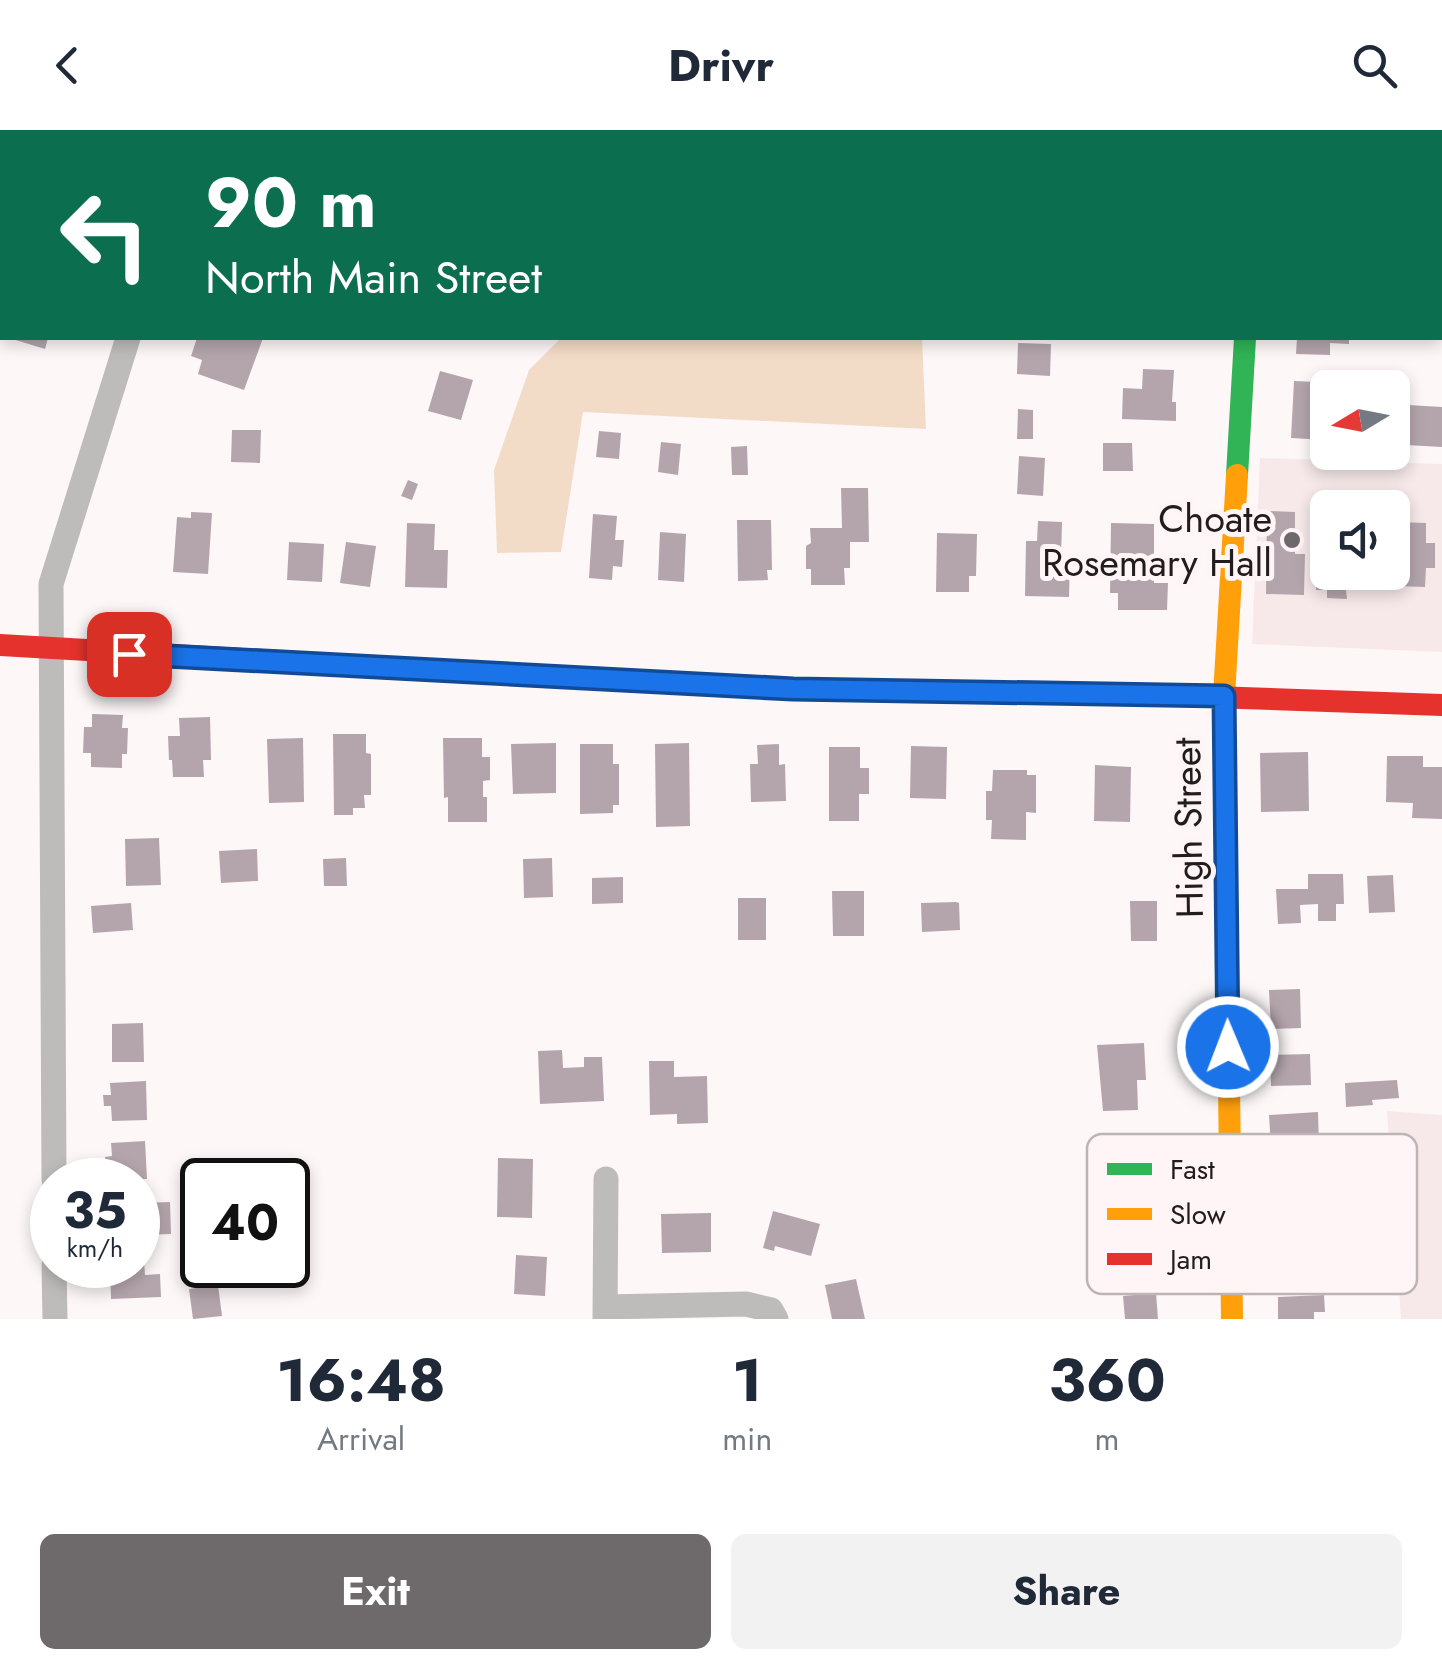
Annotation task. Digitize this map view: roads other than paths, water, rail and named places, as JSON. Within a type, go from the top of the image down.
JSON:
[{"type":"street","points":[[54,1158],[50,584],[127,340]]},
{"type":"street","name":"High Street","points":[[1230,1134],[1224,696],[1245,340]]},
{"type":"street","points":[[0,644],[793,689],[1224,696],[1442,706]]},
{"type":"street","points":[[606,1179],[605,1313],[746,1304],[771,1310],[776,1319]]},
{"type":"street","points":[[54,1288],[54,1319]]},
{"type":"street","name":"High Street","points":[[1232,1294],[1232,1319]]},
{"type":"place","name":"Choate Rosemary Hall","points":[[1292,540]]}]
